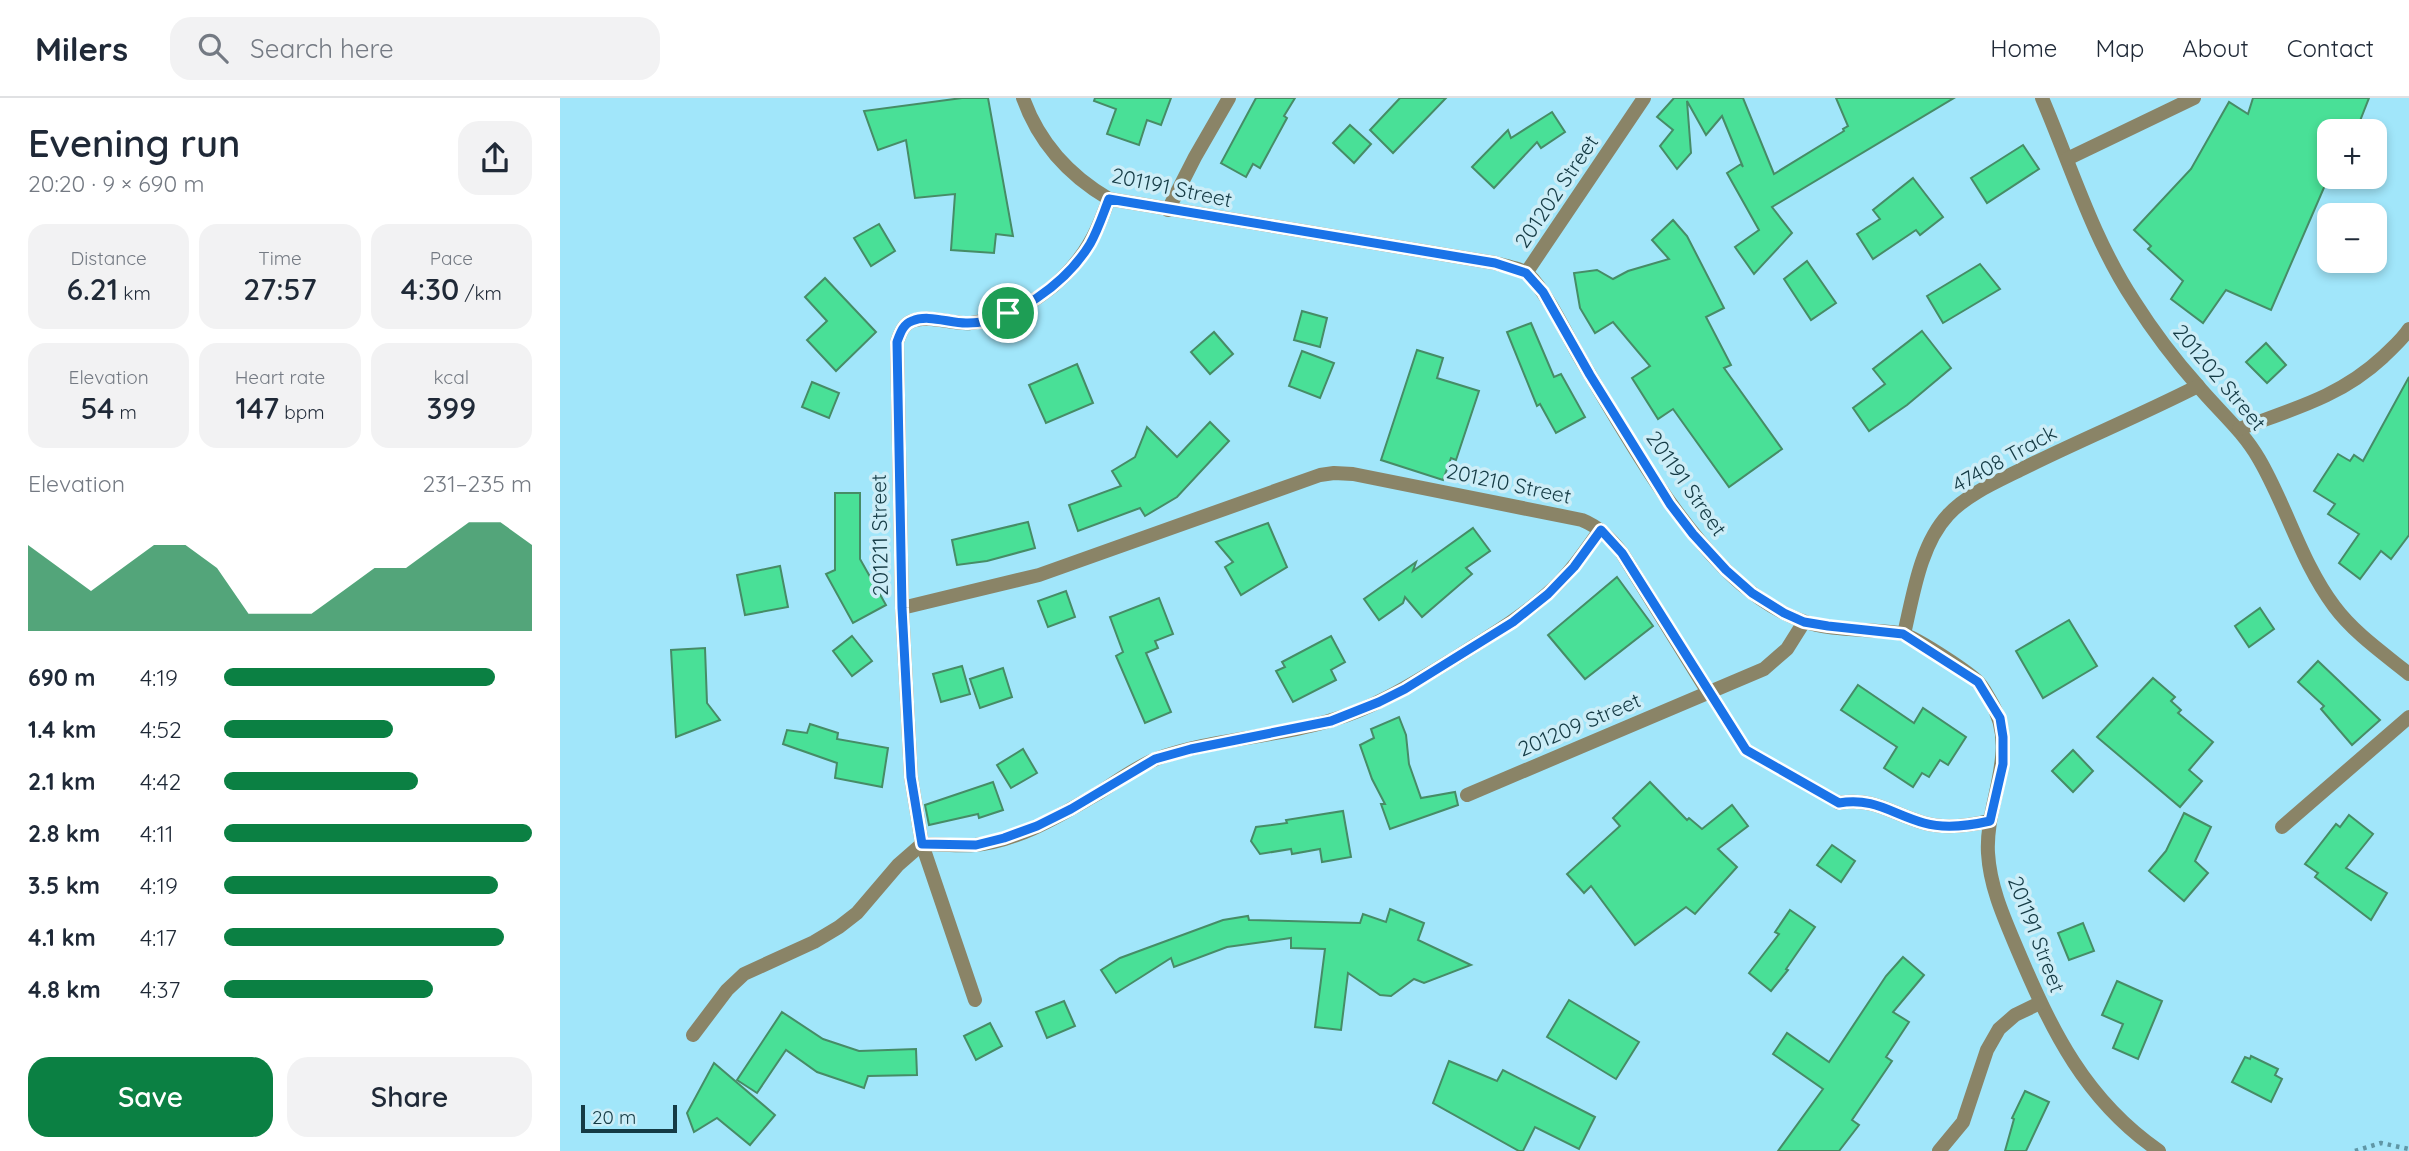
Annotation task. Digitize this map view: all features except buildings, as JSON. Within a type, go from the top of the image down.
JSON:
[{"type":"street","name":"201191 Street","points":[[1023,98],[1031,120],[1047,147],[1088,187],[1109,199],[1495,263],[1526,273],[1543,292],[1590,375],[1670,504],[1726,570],[1752,593],[1804,622],[1903,634],[1978,682],[2000,718],[2003,764],[1990,821],[1988,853],[1994,889],[2040,1003],[2073,1064],[2102,1102],[2159,1151]]},
{"type":"street","points":[[1168,210],[1229,98]]},
{"type":"street","name":"201202 Street","points":[[1526,273],[1644,98]]},
{"type":"street","name":"201202 Street","points":[[2042,98],[2112,265],[2133,301],[2198,386],[2239,429],[2259,459],[2288,514],[2307,564],[2334,607],[2365,639],[2409,674]]},
{"type":"street","points":[[2067,159],[2194,98]]},
{"type":"street","name":"201211 Street","points":[[975,1000],[922,844],[911,777],[902,608],[897,342],[906,324],[920,319],[966,323],[985,321],[1039,297],[1083,253],[1097,230],[1109,199]]},
{"type":"street","points":[[2239,429],[2329,396],[2365,374],[2409,329]]},
{"type":"street","name":"47408 Track","points":[[1903,634],[1923,564],[1932,540],[1947,516],[1996,482],[2198,386]]},
{"type":"street","name":"201210 Street","points":[[902,608],[1039,575],[1320,475],[1334,473],[1419,486],[1552,513],[1582,520],[1601,530],[1622,553],[1708,692]]},
{"type":"street","points":[[693,1035],[727,990],[744,974],[839,928],[857,913],[898,866],[922,844],[976,845],[1004,838],[1071,809],[1155,759],[1191,749],[1331,721],[1379,702],[1405,689],[1513,622],[1548,594],[1574,567],[1601,530]]},
{"type":"street","name":"201209 Street","points":[[1467,795],[1764,668],[1787,649],[1804,622]]},
{"type":"street","points":[[2282,827],[2409,717]]},
{"type":"street","points":[[1839,803],[1856,800],[1871,803],[1923,823],[1937,825],[1973,825],[1990,821]]},
{"type":"street","points":[[1939,1151],[1963,1122],[1990,1042],[2005,1021],[2040,1003]]},
{"type":"path","points":[[1708,692],[1746,750],[1839,803]]},
{"type":"path","points":[[2355,1151],[2381,1143],[2409,1149]]},
{"type":"route","points":[[1109,199],[1495,263],[1526,273],[1543,292],[1590,375],[1670,504],[1726,570],[1752,593],[1804,622],[1903,634],[1978,682],[2000,718],[2003,737],[2003,764],[1990,821],[1973,825],[1937,825],[1923,823],[1871,803],[1856,800],[1839,803],[1746,750],[1622,553],[1601,530],[1574,567],[1548,594],[1513,622],[1405,689],[1379,702],[1331,721],[1191,749],[1155,759],[1071,809],[1004,838],[976,845],[922,844],[911,777],[902,608],[897,342],[900,332],[911,321],[920,319],[966,323],[985,321],[1008,313],[1039,297],[1077,261],[1097,230],[1109,199]]}]
